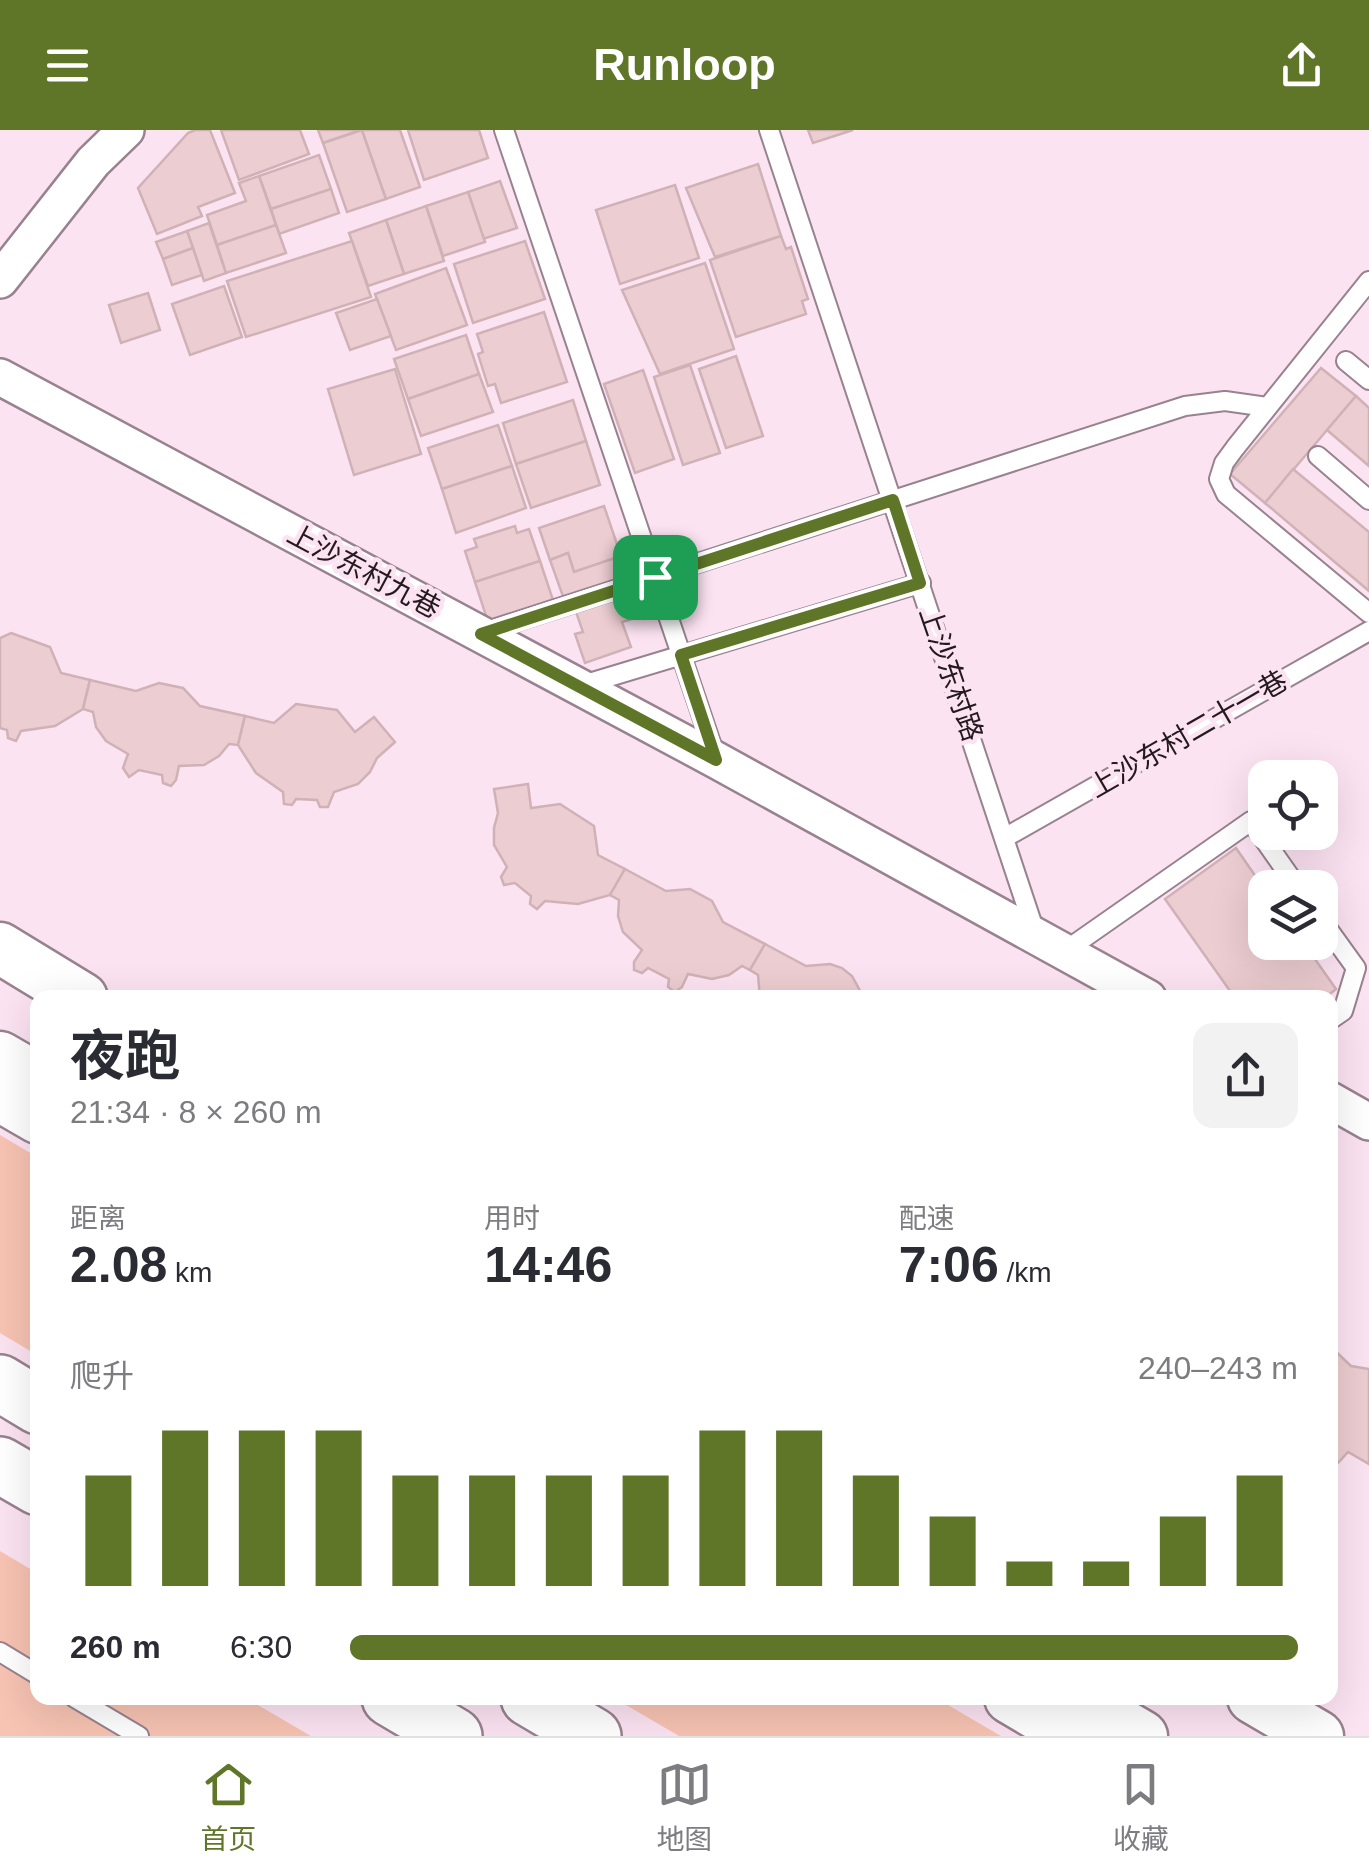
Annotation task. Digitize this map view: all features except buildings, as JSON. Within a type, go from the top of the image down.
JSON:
[{"type":"highway","points":[[0,1384],[30,1401]]},
{"type":"highway","points":[[0,1465],[30,1482]]},
{"type":"highway","points":[[402,1705],[454,1736]]},
{"type":"highway","points":[[540,1705],[593,1736]]},
{"type":"main road","points":[[0,948],[69,990]]},
{"type":"main road","points":[[0,1057],[30,1074]]},
{"type":"main road","points":[[0,1096],[30,1113]]},
{"type":"main road","points":[[1022,1705],[1074,1736]]},
{"type":"main road","points":[[1089,1705],[1142,1736]]},
{"type":"main road","points":[[1265,1705],[1318,1736]]},
{"type":"street","points":[[0,280],[81,176],[126,130]]},
{"type":"street","name":"上沙东村九巷","points":[[0,376],[716,760],[1134,990]]},
{"type":"street","points":[[1338,1104],[1368,1121]]},
{"type":"lane","points":[[504,130],[716,760]]},
{"type":"lane","name":"上沙东村路","points":[[769,130],[1006,837],[1050,942]]},
{"type":"lane","points":[[1369,281],[1224,463],[1218,479],[1226,494],[1369,614]]},
{"type":"lane","points":[[1346,361],[1369,380]]},
{"type":"lane","points":[[481,634],[1186,406],[1226,402],[1267,407]]},
{"type":"lane","points":[[1318,456],[1369,500]]},
{"type":"lane","points":[[578,686],[920,583]]},
{"type":"lane","name":"上沙东村二十一巷","points":[[1006,837],[1369,631]]},
{"type":"lane","points":[[1050,942],[1251,820],[1286,870]]},
{"type":"lane","points":[[1338,943],[1356,968],[1343,1010],[1338,1014]]},
{"type":"lane","points":[[0,1652],[30,1669]]},
{"type":"lane","points":[[87,1705],[139,1736]]},
{"type":"shaded area","points":[[0,1135],[30,1153],[30,1351],[0,1333]]},
{"type":"shaded area","points":[[0,1551],[30,1569],[30,1705],[258,1705],[311,1736],[0,1736]]},
{"type":"shaded area","points":[[626,1705],[948,1705],[1001,1736],[679,1736]]},
{"type":"route","points":[[893,500],[920,583],[681,655],[716,760],[481,634],[655,577],[893,500]]}]
